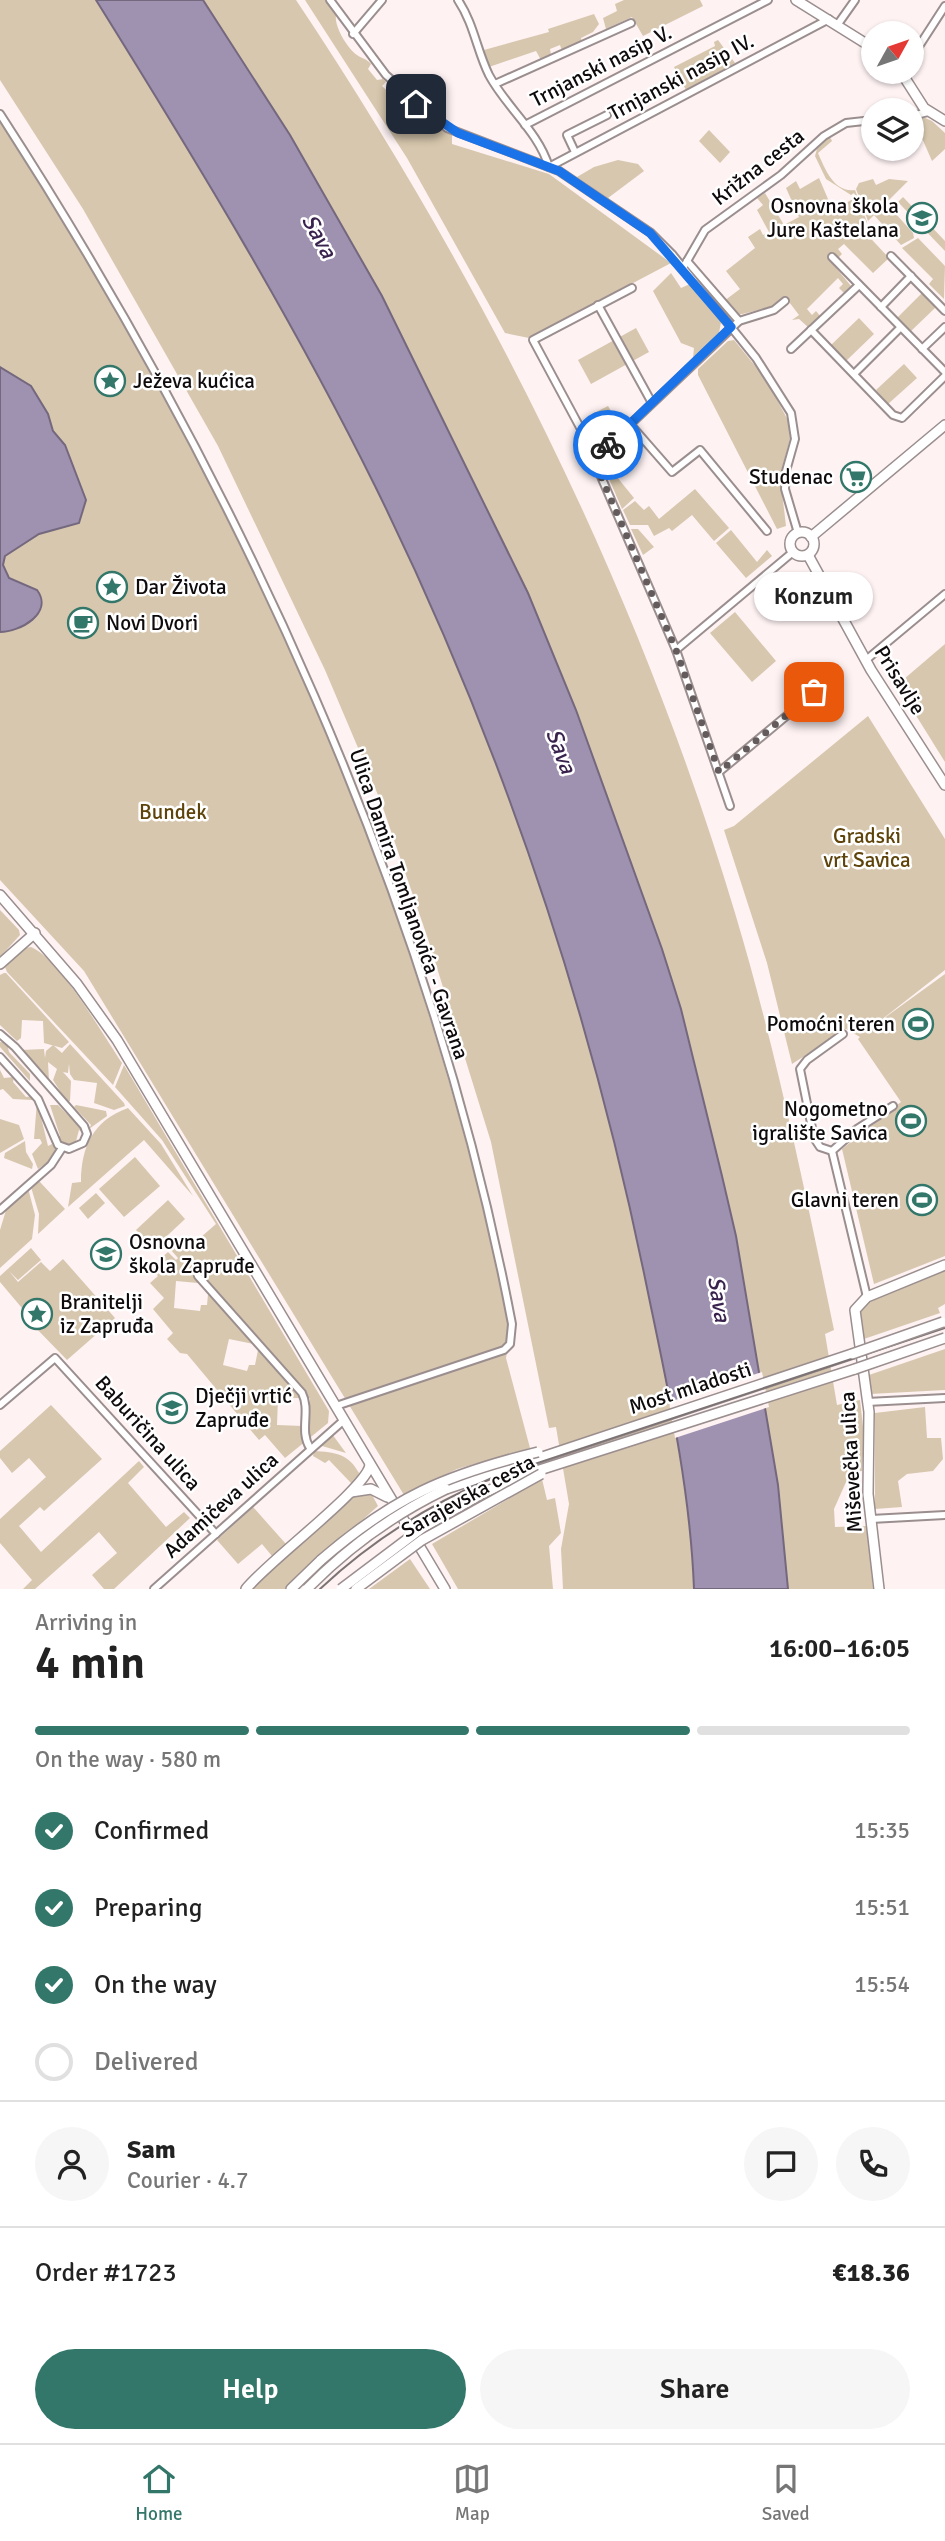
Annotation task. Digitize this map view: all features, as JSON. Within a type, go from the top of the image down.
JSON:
[{"type":"main road","points":[[796,0],[861,40]]},
{"type":"main road","points":[[910,84],[928,112],[945,121]]},
{"type":"main road","points":[[811,537],[945,425]]},
{"type":"main road","points":[[798,533],[811,537],[814,547],[808,555],[800,556],[793,552],[791,541],[798,533]]},
{"type":"main road","name":"Prisavlje","points":[[808,555],[866,660],[945,785]]},
{"type":"main road","points":[[0,895],[35,933],[117,1040],[336,1406],[438,1584],[445,1589]]},
{"type":"main road","points":[[0,964],[35,933]]},
{"type":"main road","points":[[867,1297],[945,1265]]},
{"type":"main road","name":"Miševečka ulica","points":[[867,1297],[857,1306],[855,1315],[867,1402],[871,1519],[878,1589]]},
{"type":"main road","name":"Most mladosti","points":[[559,1449],[831,1361],[944,1321]]},
{"type":"main road","name":"Most mladosti","points":[[562,1464],[945,1338]]},
{"type":"main road","name":"Sarajevska cesta","points":[[291,1589],[321,1560],[373,1518],[434,1483],[477,1467],[559,1449]]},
{"type":"main road","name":"Sarajevska cesta","points":[[307,1589],[362,1539],[410,1507],[453,1486],[538,1454]]},
{"type":"main road","name":"Sarajevska cesta","points":[[341,1589],[393,1548],[453,1508],[562,1464]]},
{"type":"main road","points":[[246,1589],[368,1474],[370,1465]]},
{"type":"main road","name":"Sarajevska cesta","points":[[356,1589],[422,1540],[540,1472]]},
{"type":"main road","points":[[349,1492],[371,1489],[391,1500]]},
{"type":"street","points":[[330,0],[353,34],[397,86],[447,128],[549,167],[650,233],[685,265],[738,321]]},
{"type":"street","points":[[353,34],[382,0]]},
{"type":"street","points":[[458,0],[472,25],[495,84],[525,125],[549,167]]},
{"type":"street","name":"Trnjanski nasip V.","points":[[525,125],[768,0]]},
{"type":"street","points":[[834,21],[856,0]]},
{"type":"street","points":[[924,38],[945,6]]},
{"type":"street","name":"Trnjanski nasip IV.","points":[[549,167],[834,21]]},
{"type":"street","points":[[495,84],[631,23]]},
{"type":"street","points":[[924,113],[928,112]]},
{"type":"street","name":"Ulica Damira Tomljanovića - Gavrana","points":[[0,114],[119,305],[175,406],[257,570],[352,783],[427,1001],[486,1203],[512,1324],[510,1345],[504,1350],[336,1406]]},
{"type":"street","points":[[575,152],[568,135],[607,115]]},
{"type":"street","name":"Križna cesta","points":[[685,265],[705,230],[781,175],[824,136],[846,123],[861,121]]},
{"type":"street","points":[[891,256],[945,311]]},
{"type":"street","points":[[811,330],[893,415],[902,418],[944,371],[832,257]]},
{"type":"street","points":[[685,265],[771,378],[791,413],[796,439],[786,471],[785,489],[798,533]]},
{"type":"street","points":[[880,307],[911,276]]},
{"type":"street","points":[[792,349],[859,285]]},
{"type":"street","points":[[590,446],[533,340],[632,288]]},
{"type":"street","points":[[730,806],[676,650],[596,465],[601,452],[731,327],[738,321],[774,310],[785,301]]},
{"type":"street","points":[[598,305],[652,403]]},
{"type":"street","points":[[922,349],[945,327]]},
{"type":"street","points":[[854,374],[900,328]]},
{"type":"street","points":[[630,424],[672,472],[700,450],[767,531]]},
{"type":"street","points":[[676,650],[793,552]]},
{"type":"street","points":[[866,660],[945,594]]},
{"type":"street","points":[[719,772],[826,683]]},
{"type":"street","points":[[0,1034],[15,1047],[84,1126],[87,1134],[83,1143],[74,1148],[62,1147],[55,1142],[38,1099],[0,1057]]},
{"type":"street","points":[[832,1151],[820,1147],[814,1138],[800,1069],[807,1060],[843,1034]]},
{"type":"street","points":[[832,1151],[857,1129],[893,1106]]},
{"type":"street","points":[[0,1210],[51,1165],[62,1147]]},
{"type":"street","points":[[832,1151],[867,1297]]},
{"type":"street","points":[[198,1276],[302,1393],[307,1407],[305,1439],[310,1448]]},
{"type":"street","name":"Baburičina ulica","points":[[0,1405],[52,1358],[61,1364],[216,1534]]},
{"type":"street","points":[[867,1402],[945,1398]]},
{"type":"street","name":"Adamičeva ulica","points":[[155,1589],[344,1420]]},
{"type":"street","points":[[871,1519],[945,1515]]},
{"type":"green space","points":[[0,0],[96,0],[206,179],[276,300],[343,423],[420,581],[462,678],[536,876],[597,1078],[623,1180],[669,1397],[688,1511],[694,1589],[563,1589],[561,1549],[569,1504],[556,1427],[549,1428],[491,1142],[429,942],[381,802],[325,670],[218,446],[83,209],[0,80]]},
{"type":"green space","points":[[203,0],[296,0],[365,107],[492,327],[550,440],[603,556],[652,673],[696,792],[735,913],[764,1016],[834,1330],[825,1334],[837,1405],[860,1400],[864,1436],[862,1471],[850,1473],[834,1509],[835,1527],[867,1526],[873,1589],[788,1589],[778,1485],[736,1236],[722,1176],[681,1009],[576,710],[528,593],[382,296],[290,135]]},
{"type":"green space","points":[[305,0],[325,0],[336,15],[339,31],[345,42],[353,52],[371,64],[368,69],[377,80],[383,79],[386,82],[382,86],[396,99],[405,98],[452,134],[452,144],[549,174],[671,263],[529,338],[505,333],[407,158]]},
{"type":"green space","points":[[624,0],[700,0],[703,6],[643,36],[632,17],[606,29],[603,18],[617,11],[615,4]]},
{"type":"green space","points":[[594,14],[599,24],[593,32],[581,38],[582,42],[562,51],[560,45],[550,49],[551,55],[541,60],[536,51],[489,67],[484,50],[549,32],[548,29]]},
{"type":"green space","points":[[718,40],[735,63],[686,90],[674,67],[715,46],[714,42]]},
{"type":"green space","points":[[924,117],[945,133],[945,149],[932,161],[924,143]]},
{"type":"green space","name":"Bundek","points":[[0,119],[165,394],[253,564],[333,746],[369,839],[433,1027],[486,1218],[508,1315],[510,1334],[506,1358],[530,1448],[457,1469],[404,1495],[84,971],[0,880]]},
{"type":"green space","points":[[709,130],[730,152],[720,163],[699,141]]},
{"type":"green space","points":[[830,137],[832,141],[818,153],[824,166],[831,179],[841,188],[855,190],[867,222],[861,228],[889,258],[873,273],[844,244],[838,249],[842,254],[837,259],[831,254],[828,258],[851,286],[844,293],[839,288],[843,284],[838,278],[807,309],[812,315],[816,311],[821,317],[809,328],[799,319],[792,320],[799,315],[786,298],[775,306],[738,315],[724,301],[740,289],[726,271],[755,248],[748,237],[760,229],[763,235],[769,232],[757,210],[763,205],[757,198],[765,193],[784,225],[799,217],[786,188],[796,181],[800,189],[819,178],[831,206],[843,205],[856,197],[854,193],[851,195],[826,179],[815,156],[817,149]]},
{"type":"green space","points":[[618,160],[638,164],[644,171],[608,198],[577,177],[594,167]]},
{"type":"green space","points":[[873,179],[876,185],[889,179],[908,181],[886,203],[913,233],[914,238],[901,245],[874,215],[868,221],[856,189],[859,183]]},
{"type":"green space","points":[[903,197],[945,241],[945,251],[898,202]]},
{"type":"green space","points":[[918,238],[945,266],[944,299],[929,284],[933,279],[902,248]]},
{"type":"green space","points":[[671,273],[681,288],[690,284],[721,322],[719,333],[693,358],[694,348],[681,343],[653,291]]},
{"type":"green space","points":[[922,293],[936,307],[910,332],[897,318]]},
{"type":"green space","points":[[859,318],[874,334],[846,361],[831,345]]},
{"type":"green space","points":[[636,328],[649,352],[591,384],[578,360]]},
{"type":"green space","points":[[734,340],[765,378],[789,422],[790,439],[780,475],[786,526],[777,529],[698,375],[698,369],[728,341]]},
{"type":"green space","points":[[904,364],[917,378],[888,404],[876,390]]},
{"type":"green space","points":[[608,406],[614,416],[598,426],[592,414]]},
{"type":"green space","points":[[610,451],[618,460],[608,466],[634,498],[622,509],[604,467],[604,459]]},
{"type":"green space","points":[[695,489],[729,528],[714,541],[692,515],[672,531],[669,528],[654,536],[648,525],[630,525],[623,510],[635,501],[644,510],[649,506],[659,519]]},
{"type":"green space","points":[[631,529],[638,529],[654,547],[643,555]]},
{"type":"green space","points":[[731,530],[757,562],[767,550],[772,556],[746,578],[716,543]]},
{"type":"green space","points":[[735,612],[776,661],[752,682],[710,633]]},
{"type":"green space","points":[[945,644],[945,762],[897,685]]},
{"type":"green space","name":"Gradski vrt Savica","points":[[868,716],[945,839],[945,970],[876,1024],[945,974],[945,1256],[874,1284],[842,1149],[901,1102],[858,1039],[860,1037],[846,1029],[792,1064],[767,963],[724,830],[734,826]]},
{"type":"green space","points":[[0,910],[19,930],[20,935],[0,957]]},
{"type":"green space","points":[[31,947],[55,966],[68,982],[122,1063],[113,1085],[7,972],[5,967],[26,948]]},
{"type":"green space","points":[[4,973],[69,1042],[62,1048],[44,1043],[43,1021],[22,1020],[21,1038],[17,1041],[0,1025],[0,975]]},
{"type":"green space","points":[[0,1042],[7,1043],[9,1052],[30,1074],[30,1081],[0,1047]]},
{"type":"green space","points":[[70,1044],[125,1106],[114,1110],[94,1103],[97,1083],[74,1080],[69,1064],[68,1073],[63,1072],[71,1081],[70,1101],[67,1102],[53,1080],[57,1069],[48,1062],[49,1081],[21,1050],[44,1049],[45,1058],[46,1051],[53,1045],[62,1053]]},
{"type":"green space","points":[[124,1065],[329,1411],[328,1423],[285,1458],[265,1435],[259,1440],[187,1354],[180,1353],[167,1339],[173,1333],[153,1309],[164,1298],[150,1283],[158,1276],[150,1268],[168,1252],[176,1260],[178,1258],[171,1250],[185,1236],[193,1244],[216,1224],[162,1140],[115,1087]],"holes":[[[176,1281],[209,1284],[207,1305],[201,1305],[200,1311],[174,1308]],[[229,1339],[259,1345],[255,1365],[249,1365],[247,1371],[223,1365]],[[278,1398],[310,1398],[310,1420],[303,1420],[303,1426],[277,1425]]]},
{"type":"green space","points":[[0,1070],[4,1078],[14,1077],[13,1082],[26,1097],[32,1096],[32,1100],[13,1099],[3,1089],[0,1090]]},
{"type":"green space","points":[[37,1101],[48,1146],[52,1144],[56,1151],[52,1159],[38,1169],[32,1154],[42,1143],[40,1139],[34,1139]]},
{"type":"green space","points":[[50,1105],[58,1105],[69,1116],[73,1115],[84,1133],[79,1130],[75,1145],[61,1143],[55,1136],[60,1136]]},
{"type":"green space","points":[[76,1105],[106,1111],[107,1116],[89,1129],[91,1125],[74,1107]]},
{"type":"green space","points":[[128,1108],[161,1144],[193,1196],[144,1140],[68,1207],[72,1183],[81,1182],[84,1157],[92,1136],[106,1120]]},
{"type":"green space","points":[[0,1119],[19,1125],[24,1139],[0,1153]]},
{"type":"green space","points":[[25,1141],[26,1152],[33,1164],[32,1169],[4,1158],[5,1153]]},
{"type":"green space","points":[[135,1157],[160,1186],[124,1217],[99,1189]]},
{"type":"green space","points":[[40,1182],[65,1209],[38,1234],[39,1214],[31,1187],[33,1183]]},
{"type":"green space","points":[[28,1188],[35,1215],[32,1239],[0,1268],[0,1230],[7,1207]]},
{"type":"green space","points":[[96,1193],[105,1203],[88,1219],[79,1208]]},
{"type":"green space","points":[[168,1200],[185,1219],[153,1249],[136,1230]]},
{"type":"green space","points":[[31,1248],[41,1260],[18,1280],[9,1271],[18,1282],[41,1262],[50,1271],[63,1259],[115,1318],[67,1360],[33,1325],[43,1315],[37,1309],[27,1314],[0,1282],[0,1276]]},
{"type":"green space","points":[[945,1269],[945,1304],[938,1308],[940,1313],[861,1340],[860,1311],[868,1302]]},
{"type":"green space","points":[[945,1349],[945,1390],[870,1394],[866,1376]]},
{"type":"green space","points":[[51,1405],[102,1459],[44,1511],[40,1507],[19,1526],[41,1552],[139,1461],[144,1467],[128,1483],[166,1527],[184,1512],[190,1518],[114,1589],[104,1589],[92,1575],[117,1553],[99,1532],[35,1589],[23,1589],[32,1580],[0,1543],[0,1519],[46,1477],[29,1458],[12,1473],[0,1458],[0,1451]]},
{"type":"green space","points":[[925,1407],[927,1438],[941,1438],[943,1459],[933,1471],[907,1474],[898,1481],[902,1507],[875,1509],[875,1413]]},
{"type":"green space","points":[[332,1434],[346,1453],[322,1446],[322,1442]]},
{"type":"green space","points":[[314,1451],[335,1453],[346,1458],[359,1473],[356,1481],[351,1483],[329,1460],[325,1463],[313,1456]]},
{"type":"green space","points":[[542,1479],[547,1500],[555,1498],[561,1533],[549,1546],[553,1589],[458,1589],[432,1544]]},
{"type":"green space","points":[[355,1493],[371,1493],[378,1506],[285,1589],[252,1589]]},
{"type":"green space","points":[[253,1507],[286,1544],[272,1556],[262,1544],[238,1564],[217,1540]]},
{"type":"green space","points":[[410,1559],[430,1589],[369,1589]]},
{"type":"water","name":"Sava","points":[[96,0],[203,0],[290,135],[382,296],[528,593],[576,710],[681,1009],[736,1236],[778,1485],[788,1589],[694,1589],[683,1473],[662,1359],[623,1180],[568,976],[500,776],[420,581],[343,423],[242,240]]},
{"type":"water","points":[[0,367],[31,386],[48,414],[53,431],[65,445],[86,500],[79,523],[39,534],[5,556],[3,565],[9,578],[37,590],[41,606],[38,613],[25,625],[0,632]]},
{"type":"pier","points":[[762,1372],[769,1407],[675,1438],[669,1402]]},
{"type":"tram line","points":[[320,1589],[359,1555],[401,1526],[445,1500],[492,1478],[945,1328]]},
{"type":"way so far","points":[[608,445],[597,458],[596,465],[676,650],[719,772],[814,692]]},
{"type":"place","name":"Osnovna škola Jure Kaštelana","points":[[922,218]]},
{"type":"place","name":"Ježeva kućica","points":[[110,381]]},
{"type":"place","name":"Studenac","points":[[856,477]]},
{"type":"place","name":"Dar Života","points":[[112,587]]},
{"type":"place","name":"Novi Dvori","points":[[83,623]]},
{"type":"place","name":"Konzum","points":[[814,692]]},
{"type":"place","name":"Pomoćni teren","points":[[918,1024]]},
{"type":"place","name":"Nogometno igralište Savica","points":[[911,1121]]},
{"type":"place","name":"Glavni teren","points":[[922,1200]]},
{"type":"place","name":"Osnovna škola Zapruđe","points":[[106,1254]]},
{"type":"place","name":"Branitelji iz Zapruđa","points":[[37,1314]]},
{"type":"place","name":"Dječji vrtić Zapruđe","points":[[172,1408]]},
{"type":"route","points":[[416,104],[447,128],[468,138],[559,171],[650,233],[672,254],[731,327],[608,445]]}]
